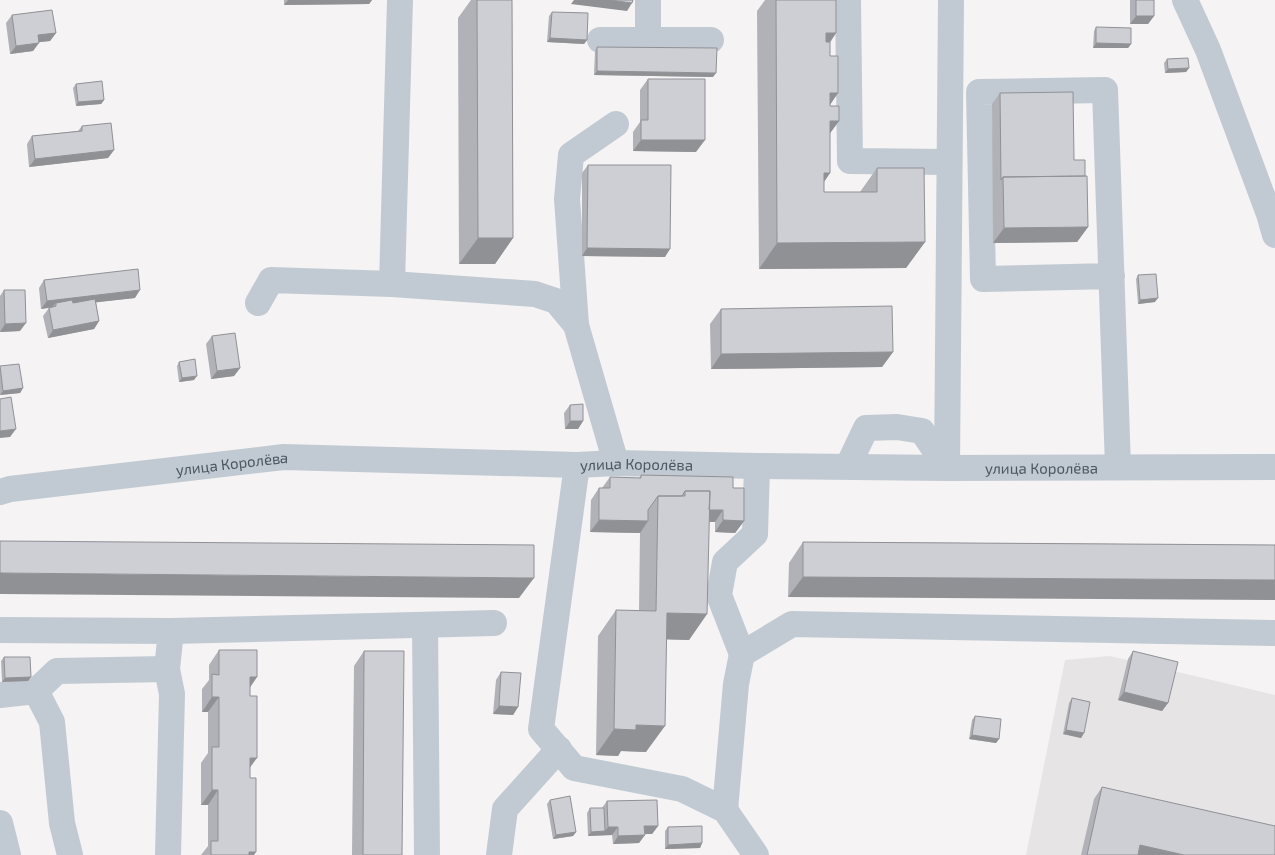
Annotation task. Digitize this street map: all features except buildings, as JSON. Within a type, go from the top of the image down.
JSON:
[{"type":"street","points":[[392,284],[400,0]]},
{"type":"street","points":[[648,0],[648,40]]},
{"type":"street","points":[[848,0],[850,161],[949,162]]},
{"type":"street","points":[[947,468],[951,0]]},
{"type":"street","points":[[1185,0],[1208,50],[1269,214],[1275,235]]},
{"type":"street","points":[[600,40],[711,40]]},
{"type":"street","points":[[1112,276],[983,279],[979,92],[1105,90],[1112,276],[1118,467]]},
{"type":"street","points":[[616,124],[571,155],[568,199],[576,325],[616,462]]},
{"type":"street","points":[[258,303],[271,280],[392,284],[536,294],[556,301],[576,325]]},
{"type":"street","points":[[848,466],[866,428],[897,427],[922,431],[947,468]]},
{"type":"street","name":"улица Королёва","points":[[0,492],[10,489],[284,457],[577,465],[616,462],[947,468],[1275,467]]},
{"type":"street","points":[[577,465],[541,729],[574,768],[682,790],[725,810],[756,855]]},
{"type":"street","points":[[725,810],[736,684],[742,654],[719,595],[725,562],[755,534],[757,466]]},
{"type":"street","points":[[0,630],[171,631],[494,622]]},
{"type":"street","points":[[742,654],[792,624],[1275,633]]},
{"type":"street","points":[[424,625],[427,855]]},
{"type":"street","points":[[168,855],[172,694],[167,670],[171,631]]},
{"type":"street","points":[[0,695],[36,691],[57,671],[167,670]]},
{"type":"street","points":[[36,691],[52,722],[62,822],[70,855]]},
{"type":"street","points":[[499,855],[505,809],[558,750]]},
{"type":"street","points":[[0,823],[8,855]]},
{"type":"shaded area","points":[[1110,656],[1275,695],[1275,855],[1026,855],[1065,660]]}]
